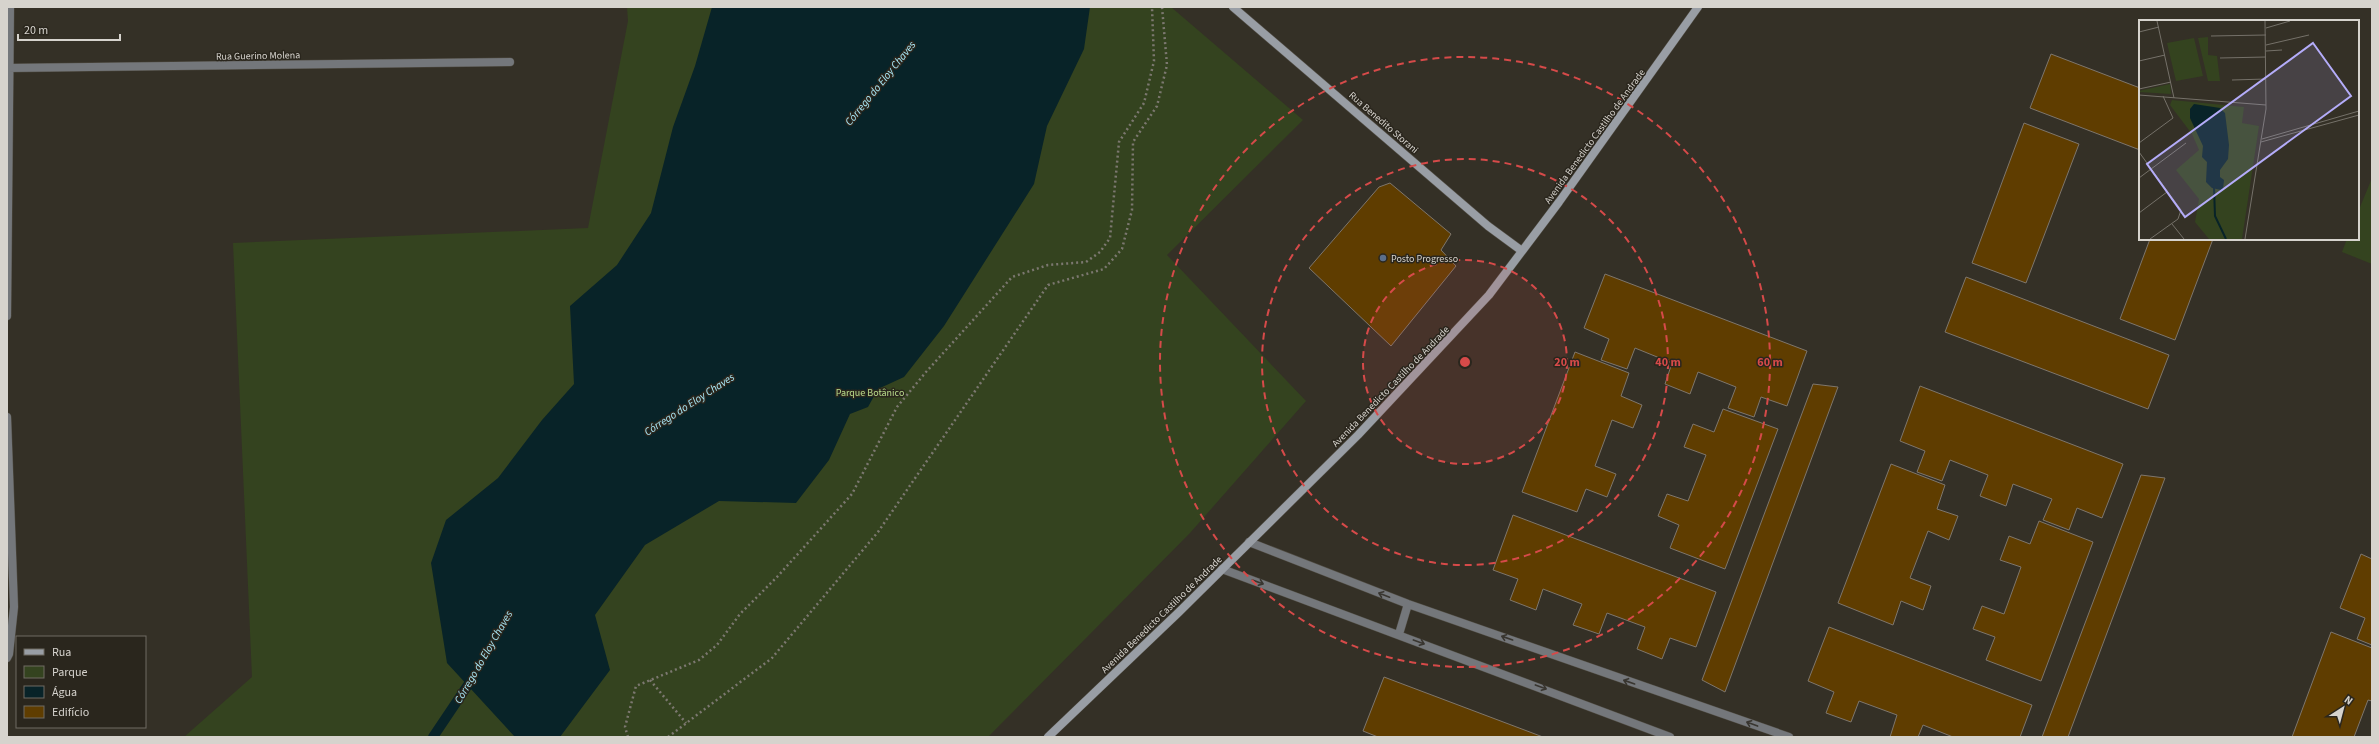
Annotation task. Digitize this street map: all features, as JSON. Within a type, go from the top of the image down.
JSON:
[{"type":"main road","name":"Rua Benedito Storani","points":[[1233,7],[1488,226],[1522,251]]},
{"type":"main road","name":"Avenida Benedicto Castilho de Andrade","points":[[1048,737],[1358,434],[1490,295],[1695,8]]},
{"type":"street","points":[[7,316],[8,68],[10,7]]},
{"type":"street","name":"Rua Guerino Molena","points":[[8,68],[510,62]]},
{"type":"street","points":[[7,417],[14,607],[9,654],[7,658]]},
{"type":"street","points":[[1249,542],[1408,604],[1789,737]]},
{"type":"street","points":[[1222,568],[1670,737]]},
{"type":"street","points":[[1399,634],[1408,604]]},
{"type":"path","points":[[628,737],[625,727],[636,686],[699,660],[717,645],[740,614],[777,577],[852,494],[897,407],[926,372],[1012,277],[1048,264],[1086,262],[1100,252],[1110,238],[1119,142],[1144,103],[1154,61],[1152,7]]},
{"type":"path","points":[[668,737],[772,658],[878,532],[1048,285],[1104,269],[1122,249],[1132,210],[1133,142],[1158,106],[1167,65],[1162,7]]},
{"type":"path","points":[[650,680],[686,723]]},
{"type":"green space","name":"Parque Botânico","points":[[627,7],[1171,7],[1303,120],[1167,255],[1306,401],[1190,533],[988,737],[184,737],[252,677],[233,243],[588,228],[628,21]]},
{"type":"green space","points":[[2372,178],[2372,264],[2342,252],[2347,240],[2359,240],[2359,210]]},
{"type":"water","points":[[712,7],[1090,7],[1084,49],[1047,126],[1034,184],[944,326],[904,377],[878,389],[868,407],[850,414],[829,460],[796,503],[719,501],[645,545],[595,615],[610,670],[560,737],[515,737],[447,663],[431,563],[446,520],[498,478],[542,420],[574,384],[570,306],[617,265],[651,213],[673,127],[695,66]]},
{"type":"building","points":[[2051,54],[2139,88],[2139,150],[2030,108]]},
{"type":"building","points":[[2024,123],[2079,144],[2026,283],[1972,263]]},
{"type":"building","name":"Posto Progresso","points":[[1390,183],[1451,234],[1441,250],[1456,266],[1391,346],[1309,268],[1379,187]]},
{"type":"building","points":[[2150,240],[2213,240],[2175,340],[2120,319]]},
{"type":"building","points":[[1605,274],[1807,351],[1787,406],[1761,397],[1754,417],[1728,408],[1736,387],[1698,372],[1690,394],[1665,384],[1672,363],[1635,348],[1627,369],[1601,360],[1609,339],[1584,328]]},
{"type":"building","points":[[1966,277],[2169,355],[2148,409],[1945,332]]},
{"type":"building","points":[[1575,352],[1629,373],[1621,396],[1642,405],[1633,428],[1612,420],[1595,466],[1616,474],[1607,497],[1586,489],[1577,512],[1522,492]]},
{"type":"building","points":[[1813,384],[1838,387],[1725,692],[1702,680]]},
{"type":"building","points":[[1920,386],[2123,464],[2102,518],[2077,508],[2069,530],[2043,520],[2052,499],[2013,484],[2006,506],[1980,496],[1988,475],[1950,460],[1942,481],[1917,472],[1925,451],[1900,441]]},
{"type":"building","points":[[1723,409],[1778,429],[1725,569],[1670,548],[1679,525],[1658,516],[1667,494],[1688,501],[1706,455],[1684,447],[1693,424],[1714,432]]},
{"type":"building","points":[[1891,464],[1945,485],[1937,509],[1958,516],[1949,540],[1928,531],[1910,578],[1931,586],[1923,610],[1901,601],[1893,625],[1838,603]]},
{"type":"building","points":[[2141,475],[2165,478],[2068,737],[2042,737]]},
{"type":"building","points":[[1513,515],[1716,592],[1696,647],[1670,638],[1662,659],[1637,649],[1645,627],[1607,613],[1599,634],[1573,625],[1582,604],[1543,589],[1536,610],[1510,600],[1518,579],[1493,570]]},
{"type":"building","points":[[2039,521],[2093,542],[2041,681],[1986,660],[1995,637],[1973,629],[1982,606],[2004,614],[2021,567],[2000,560],[2009,536],[2030,544]]},
{"type":"building","points":[[2361,554],[2372,559],[2372,645],[2357,639],[2365,618],[2340,608]]},
{"type":"building","points":[[1829,627],[2032,705],[2020,737],[1953,737],[1923,725],[1918,737],[1890,737],[1897,715],[1859,701],[1851,722],[1826,713],[1834,692],[1808,681]]},
{"type":"building","points":[[2331,632],[2372,648],[2372,701],[2368,700],[2354,737],[2292,737]]},
{"type":"building","points":[[1384,677],[1543,737],[1378,737],[1363,731]]},
{"type":"waterway","name":"Córrego do Eloy Chaves","points":[[433,737],[474,676]]},
{"type":"place","name":"Posto Progresso","points":[[1383,258]]}]
